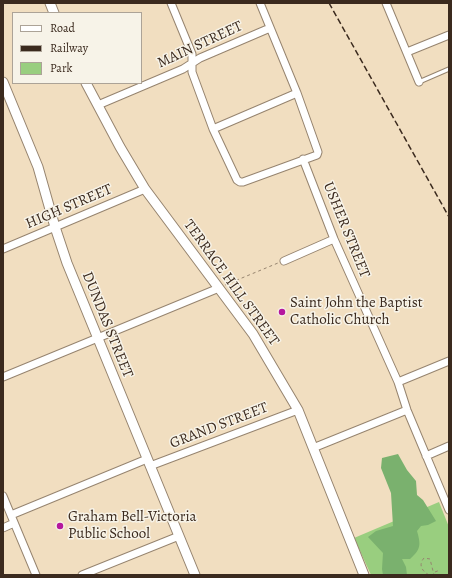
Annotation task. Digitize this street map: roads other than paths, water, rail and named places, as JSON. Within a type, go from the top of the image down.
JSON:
[{"type":"street","points":[[171,3],[192,54],[192,72],[213,129],[237,180],[240,182],[317,155],[318,149],[260,3]]},
{"type":"street","points":[[386,3],[419,82]]},
{"type":"street","name":"MAIN STREET","points":[[98,105],[182,69],[192,63],[270,28]]},
{"type":"street","points":[[407,52],[449,35]]},
{"type":"street","name":"DUNDAS STREET","points":[[3,82],[38,167],[67,263],[195,575]]},
{"type":"street","name":"TERRACE HILL STREET","points":[[87,84],[120,147],[145,189],[253,334],[298,410],[364,575]]},
{"type":"street","points":[[213,129],[297,93]]},
{"type":"street","name":"USHER STREET","points":[[304,159],[334,239],[398,382],[407,410],[449,510]]},
{"type":"street","name":"HIGH STREET","points":[[3,249],[145,189]]},
{"type":"street","points":[[284,261],[334,239]]},
{"type":"street","points":[[3,377],[219,288]]},
{"type":"street","points":[[398,382],[449,360]]},
{"type":"street","name":"GRAND STREET","points":[[11,515],[149,462],[298,410]]},
{"type":"street","points":[[313,448],[407,410]]},
{"type":"street","points":[[426,456],[449,446]]},
{"type":"street","points":[[3,496],[36,575]]},
{"type":"street","points":[[3,528],[14,523]]},
{"type":"street","points":[[82,575],[179,536]]},
{"type":"lane","points":[[419,82],[449,69]]},
{"type":"railway","points":[[329,3],[449,217]]},
{"type":"place","name":"Saint John the Baptist Catholic Church","points":[[282,312]]},
{"type":"place","name":"Graham Bell-Victoria Public School","points":[[60,526]]}]
